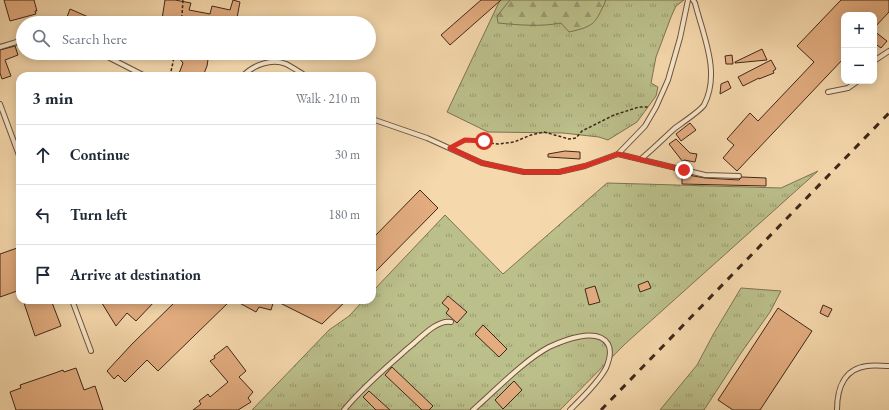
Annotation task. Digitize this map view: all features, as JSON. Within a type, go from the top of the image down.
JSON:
[{"type":"lane","points":[[376,121],[427,138],[482,163],[524,172],[559,172],[585,166],[618,154],[645,126],[656,107],[668,80],[680,38],[688,0]]},
{"type":"lane","points":[[641,159],[675,128],[703,106],[709,89],[712,77],[708,54],[693,0]]},
{"type":"lane","points":[[0,47],[16,42]]},
{"type":"lane","points":[[877,59],[889,51]]},
{"type":"lane","points":[[114,60],[137,72]]},
{"type":"lane","points":[[246,72],[264,62],[285,63],[300,72]]},
{"type":"lane","points":[[828,92],[848,88],[854,84]]},
{"type":"lane","points":[[0,104],[16,147]]},
{"type":"lane","points":[[618,154],[705,175],[739,176]]},
{"type":"lane","points":[[73,304],[91,351]]},
{"type":"lane","points":[[344,410],[370,381],[424,334],[438,324],[447,321],[451,322]]},
{"type":"lane","points":[[473,410],[532,358],[548,348],[567,340],[584,336],[596,336],[605,339],[610,347],[610,354],[606,368],[595,384],[570,410]]},
{"type":"lane","points":[[836,410],[837,396],[842,381],[853,371],[866,366],[889,366]]},
{"type":"path","points":[[182,0],[182,16]]},
{"type":"path","points":[[171,72],[173,60]]},
{"type":"path","points":[[450,148],[465,140],[498,144],[514,142],[544,132],[569,139],[576,138],[582,131],[614,115],[639,107],[656,107]]},
{"type":"green space","points":[[500,0],[684,0],[676,6],[656,57],[651,83],[658,87],[656,96],[637,122],[608,140],[599,137],[563,133],[488,132],[447,112]]},
{"type":"green space","points":[[510,0],[606,0],[593,23],[584,28],[569,32],[561,23],[522,25],[498,23],[497,16]]},
{"type":"green space","points":[[818,171],[625,344],[560,410],[252,410],[329,330],[349,316],[360,304],[376,304],[376,288],[445,215],[503,274],[607,183],[781,188]]},
{"type":"green space","points":[[741,288],[781,291],[770,312],[704,410],[660,410],[697,365]]},
{"type":"building","points":[[4,0],[34,0],[37,11],[35,11],[36,14],[29,16],[16,16],[16,19],[10,21]]},
{"type":"building","points":[[165,0],[191,3],[189,10],[210,14],[212,6],[230,10],[233,0],[240,2],[237,16],[162,16]]},
{"type":"building","points":[[481,0],[501,0],[450,45],[441,35]]},
{"type":"building","points":[[841,0],[889,0],[889,12],[877,25],[877,12],[841,12],[841,61],[737,171],[723,158],[734,145],[727,139],[750,113],[758,121],[814,62],[797,46]]},
{"type":"building","points":[[70,9],[86,16],[67,16]]},
{"type":"building","points":[[877,33],[887,41],[881,48],[877,45]]},
{"type":"building","points":[[15,46],[16,49],[16,56],[5,60],[11,76],[2,79],[0,73],[0,50]]},
{"type":"building","points":[[762,49],[767,60],[735,63],[735,62]]},
{"type":"building","points":[[732,55],[733,64],[726,64],[725,56]]},
{"type":"building","points":[[181,60],[208,60],[205,72],[180,72],[183,63]]},
{"type":"building","points":[[771,60],[776,69],[773,71],[774,73],[743,86],[738,77]]},
{"type":"building","points":[[728,81],[731,88],[720,94],[721,84]]},
{"type":"building","points":[[690,123],[696,130],[681,141],[676,134]]},
{"type":"building","points":[[676,139],[690,153],[697,154],[695,162],[684,160],[683,162],[669,144]]},
{"type":"building","points":[[565,151],[580,152],[580,159],[548,157],[548,154]]},
{"type":"building","points":[[682,174],[705,178],[739,180],[742,177],[766,178],[766,186],[682,184]]},
{"type":"building","points":[[420,190],[438,208],[376,271],[376,235]]},
{"type":"building","points":[[16,248],[16,291],[0,297],[0,254]]},
{"type":"building","points":[[648,281],[651,288],[640,292],[638,285]]},
{"type":"building","points":[[595,286],[600,302],[589,305],[585,289]]},
{"type":"building","points":[[448,296],[467,312],[457,323],[446,313],[449,309],[442,303]]},
{"type":"building","points":[[24,304],[53,304],[61,326],[35,336]]},
{"type":"building","points":[[102,304],[152,304],[136,321],[127,313],[116,326]]},
{"type":"building","points":[[173,304],[227,304],[158,371],[147,360],[125,382],[118,375],[114,379],[107,371]]},
{"type":"building","points":[[241,304],[273,304],[271,310],[259,307],[256,312]]},
{"type":"building","points":[[282,304],[343,304],[322,324]]},
{"type":"building","points":[[823,305],[832,309],[828,317],[820,313]]},
{"type":"building","points":[[778,308],[812,331],[760,410],[733,410],[718,400]]},
{"type":"building","points":[[483,325],[507,349],[499,357],[475,334]]},
{"type":"building","points":[[227,346],[246,371],[239,377],[253,392],[248,398],[251,402],[238,410],[193,410],[201,404],[199,401],[208,394],[210,397],[228,382],[210,361]]},
{"type":"building","points":[[392,367],[433,406],[429,410],[422,410],[385,375]]},
{"type":"building","points":[[76,368],[84,390],[95,386],[103,410],[16,410],[10,392],[21,388],[20,385],[63,370],[64,372]]},
{"type":"building","points":[[514,381],[522,390],[503,409],[495,400]]},
{"type":"building","points":[[369,391],[390,410],[376,410],[363,397]]},
{"type":"waterway","points":[[0,51],[16,45]]},
{"type":"railway","points":[[601,410],[889,113]]},
{"type":"route","points":[[484,141],[465,140],[450,148],[482,163],[524,172],[559,172],[585,166],[618,154],[684,170]]}]
